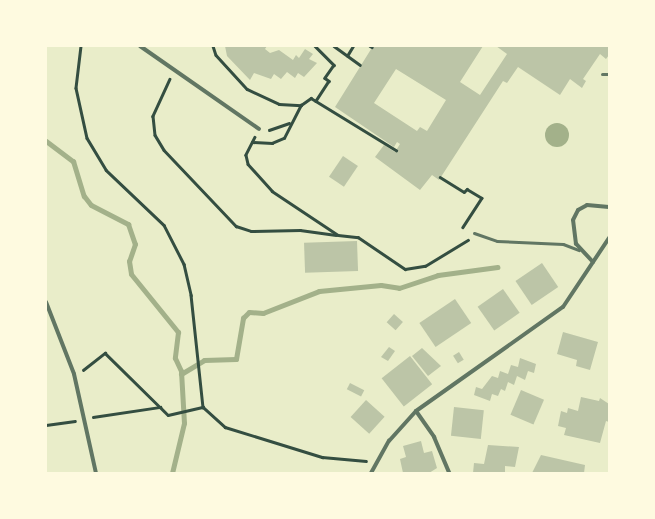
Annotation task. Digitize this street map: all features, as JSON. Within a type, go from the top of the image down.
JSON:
[{"type":"street","points":[[140,46],[175,73],[259,129]]},
{"type":"street","points":[[594,262],[579,250],[573,226],[578,210],[592,203],[609,207]]},
{"type":"street","points":[[372,473],[396,431],[416,411],[555,314],[572,296],[609,238]]},
{"type":"street","points":[[46,302],[74,374],[96,473]]},
{"type":"street","points":[[416,411],[434,437],[449,473]]},
{"type":"lane","points":[[602,74],[609,74]]},
{"type":"lane","points":[[474,233],[497,241],[563,244],[579,250]]},
{"type":"path","points":[[80,46],[76,88],[81,123],[106,170],[154,214],[172,238],[189,283],[203,407],[225,426],[322,456],[377,462]]},
{"type":"path","points":[[213,46],[216,55],[247,89],[278,104],[301,105]]},
{"type":"path","points":[[315,46],[334,64],[325,78],[329,81],[316,101]]},
{"type":"path","points":[[334,46],[360,65]]},
{"type":"path","points":[[347,56],[353,46]]},
{"type":"path","points":[[175,73],[156,108],[155,135],[164,150],[236,226],[251,231],[300,230],[358,237],[405,269],[425,266],[464,245],[474,233]]},
{"type":"path","points":[[252,142],[280,140],[301,105],[311,98],[396,150]]},
{"type":"path","points":[[269,130],[290,123]]},
{"type":"path","points":[[259,129],[246,158],[254,172],[278,195],[338,235]]},
{"type":"path","points":[[440,177],[464,192],[467,189],[482,198],[463,227]]},
{"type":"path","points":[[74,374],[93,365],[105,353],[168,415],[196,410],[203,407]]},
{"type":"path","points":[[46,425],[160,407]]},
{"type":"shaded area","points":[[557,123],[566,126],[569,135],[566,144],[557,147],[548,144],[545,135],[548,126]]},
{"type":"building","points":[[225,46],[267,46],[265,49],[270,53],[279,50],[293,60],[296,55],[299,58],[305,49],[313,54],[309,59],[317,63],[304,77],[298,73],[295,78],[287,72],[281,79],[274,74],[271,79],[254,73],[250,80],[227,56]]},
{"type":"building","points":[[373,46],[483,46],[460,82],[480,95],[507,54],[496,46],[609,46],[609,55],[606,59],[600,54],[583,79],[586,81],[582,88],[570,79],[560,95],[518,67],[507,83],[503,81],[439,180],[432,175],[420,190],[375,157],[384,145],[395,152],[400,144],[397,142],[394,147],[335,107]],"holes":[[[396,69],[446,100],[427,131],[420,127],[417,131],[374,103]]]},
{"type":"building","points":[[343,156],[358,166],[344,187],[329,177]]},
{"type":"building","points":[[357,241],[358,271],[305,273],[304,243]]},
{"type":"building","points":[[542,263],[558,287],[532,305],[515,281]]},
{"type":"building","points":[[503,289],[520,313],[494,331],[478,307]]},
{"type":"building","points":[[455,299],[471,323],[436,347],[419,323]]},
{"type":"building","points":[[394,314],[403,322],[396,330],[387,322]]},
{"type":"building","points":[[563,332],[598,342],[590,370],[576,366],[577,360],[557,354]]},
{"type":"building","points":[[389,347],[395,351],[388,361],[381,357]]},
{"type":"building","points":[[422,348],[441,366],[428,376],[412,356]]},
{"type":"building","points":[[459,352],[464,360],[458,363],[453,356]]},
{"type":"building","points":[[410,356],[432,384],[404,407],[382,378]]},
{"type":"building","points":[[520,358],[536,364],[534,373],[528,371],[525,380],[517,376],[514,385],[508,382],[505,391],[501,389],[498,396],[492,394],[490,401],[474,395],[476,387],[482,389],[492,376],[498,378],[500,371],[508,374],[511,365],[518,367]]},
{"type":"building","points":[[350,383],[364,390],[361,397],[347,389]]},
{"type":"building","points":[[521,390],[544,400],[533,425],[510,415]]},
{"type":"building","points":[[581,397],[599,401],[600,398],[609,404],[609,422],[606,421],[600,443],[564,435],[566,428],[558,426],[561,411],[567,413],[568,408],[578,411]]},
{"type":"building","points":[[366,400],[385,417],[369,434],[351,417]]},
{"type":"building","points":[[454,407],[484,410],[481,439],[451,436]]},
{"type":"building","points":[[421,441],[424,453],[432,451],[437,468],[429,473],[403,473],[400,459],[406,457],[403,446]]},
{"type":"building","points":[[488,445],[519,447],[515,467],[505,466],[505,473],[473,473],[474,463],[484,464]]},
{"type":"building","points":[[541,455],[585,465],[584,473],[532,473]]},
{"type":"waterway","points":[[46,141],[73,161],[84,196],[91,205],[128,224],[135,244],[129,261],[131,274],[178,332],[175,358],[181,371],[184,423],[172,473]]},
{"type":"waterway","points":[[181,374],[204,360],[236,359],[243,318],[249,312],[263,313],[319,291],[381,285],[399,288],[438,275],[497,267]]}]
